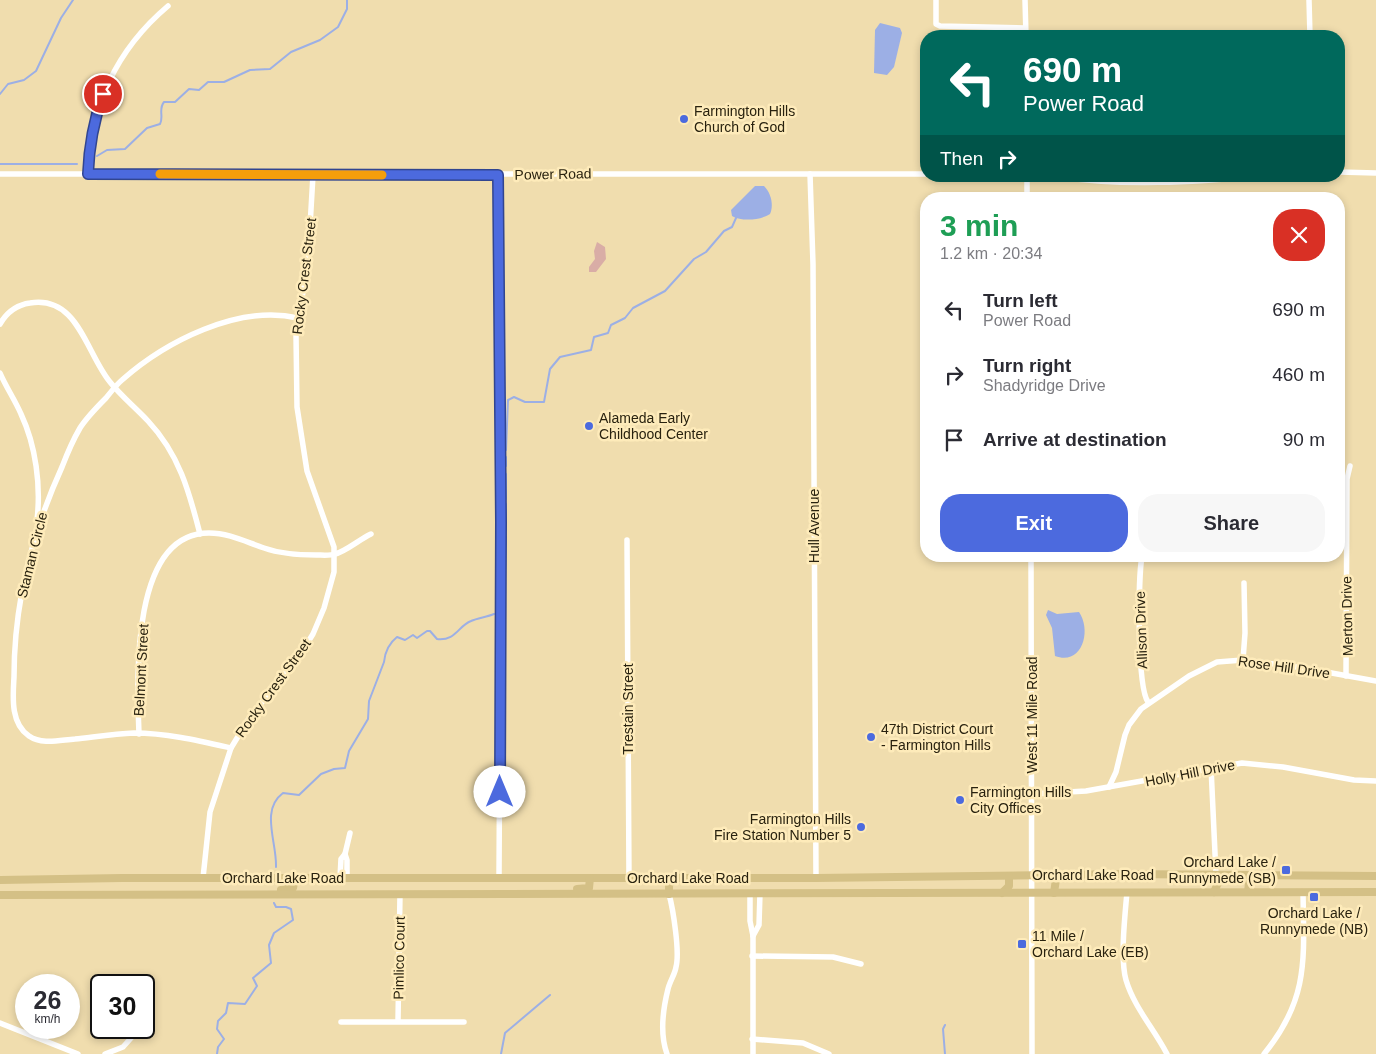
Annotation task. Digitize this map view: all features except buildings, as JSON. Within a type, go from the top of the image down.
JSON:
[{"type":"main road","name":"Orchard Lake Road","points":[[0,880],[122,878],[816,878],[1033,875],[1376,876]]},
{"type":"main road","points":[[1054,893],[1056,879],[1062,875]]},
{"type":"main road","points":[[1214,892],[1218,883],[1216,875]]},
{"type":"main road","points":[[871,893],[872,883],[879,876]]},
{"type":"main road","points":[[1002,894],[1009,886],[1009,876]]},
{"type":"main road","points":[[1248,892],[1249,883],[1260,876]]},
{"type":"main road","points":[[669,894],[669,884],[677,877]]},
{"type":"main road","points":[[855,893],[856,877]]},
{"type":"main road","points":[[115,894],[115,885],[122,878]]},
{"type":"main road","points":[[238,894],[249,889],[290,889],[295,884],[295,878]]},
{"type":"main road","points":[[434,894],[435,883],[444,878]]},
{"type":"main road","points":[[516,894],[538,889],[586,889],[590,886],[590,878]]},
{"type":"main road","points":[[746,894],[766,888],[814,888],[818,886],[816,878]]},
{"type":"main road","points":[[11,895],[12,884],[18,880]]},
{"type":"main road","name":"Orchard Lake Road","points":[[0,895],[1376,892]]},
{"type":"street","points":[[936,0],[936,24],[940,26],[1026,28],[1025,0]]},
{"type":"street","points":[[1309,0],[1310,30]]},
{"type":"street","points":[[88,174],[89,150],[96,112],[110,78],[127,49],[143,30],[168,6]]},
{"type":"street","points":[[1345,172],[1376,172]]},
{"type":"street","name":"Power Road","points":[[0,174],[920,174]]},
{"type":"street","name":"Hull Avenue","points":[[810,174],[813,274],[816,878]]},
{"type":"street","name":"Rocky Crest Street","points":[[203,878],[210,812],[231,748],[248,720],[303,650],[313,634],[330,589],[335,554],[307,471],[299,429],[296,388],[298,318],[308,261],[313,175]]},
{"type":"street","points":[[498,175],[501,516],[499,878]]},
{"type":"street","points":[[0,324],[5,315],[22,304],[47,302],[59,306],[74,320],[94,360],[115,388],[149,422],[169,448],[190,492],[200,534],[229,536],[265,548],[297,555],[335,554],[371,534]]},
{"type":"street","name":"Staman Circle","points":[[231,748],[194,740],[139,734],[50,742],[28,735],[18,724],[14,707],[14,656],[24,577],[36,532],[48,498],[81,427],[120,382],[155,356],[200,332],[257,316],[275,314],[298,318]]},
{"type":"street","points":[[0,373],[22,416],[30,439],[39,497],[36,532]]},
{"type":"street","name":"Merton Drive","points":[[1346,676],[1347,479],[1350,466]]},
{"type":"street","name":"Belmont Street","points":[[139,734],[141,639],[153,577],[172,548],[191,534],[200,534]]},
{"type":"street","name":"Trestain Street","points":[[627,540],[628,878]]},
{"type":"street","name":"West 11 Mile Road","points":[[1031,562],[1032,1054]]},
{"type":"street","name":"Allison Drive","points":[[1141,562],[1141,656],[1145,698],[1148,702]]},
{"type":"street","points":[[1243,660],[1245,633],[1244,583]]},
{"type":"street","name":"Rose Hill Drive","points":[[1109,787],[1129,725],[1148,702],[1207,666],[1226,660],[1243,660],[1376,681]]},
{"type":"street","name":"Holly Hill Drive","points":[[1032,794],[1070,793],[1235,763],[1260,764],[1376,782]]},
{"type":"street","points":[[1211,767],[1216,875]]},
{"type":"street","points":[[343,878],[347,860],[345,854],[350,834]]},
{"type":"street","points":[[1127,892],[1123,969],[1126,981],[1140,1011],[1167,1054]]},
{"type":"street","points":[[1264,1054],[1290,1016],[1300,984],[1303,958],[1303,892]]},
{"type":"street","points":[[753,936],[759,925],[760,893]]},
{"type":"street","name":"Pimlico Court","points":[[398,1021],[400,894]]},
{"type":"street","points":[[667,1054],[663,1044],[664,1010],[669,987],[677,966],[677,952],[669,894]]},
{"type":"street","points":[[746,894],[753,936],[753,1054]]},
{"type":"street","points":[[752,956],[834,957],[861,964]]},
{"type":"street","points":[[341,1022],[464,1022]]},
{"type":"street","points":[[0,1024],[78,1054]]},
{"type":"street","points":[[105,1054],[123,1047],[130,1039]]},
{"type":"street","points":[[752,1039],[803,1042],[829,1054]]},
{"type":"shaded area","points":[[597,242],[605,247],[606,259],[596,272],[589,272],[589,267],[595,259],[594,251]]},
{"type":"water","points":[[880,23],[900,28],[902,33],[894,67],[887,75],[874,73],[875,30]]},
{"type":"water","points":[[755,186],[764,186],[768,192],[772,203],[770,214],[751,220],[732,216],[731,210]]},
{"type":"water","points":[[1048,610],[1057,614],[1079,612],[1085,628],[1084,637],[1082,645],[1072,656],[1064,658],[1055,656],[1052,628],[1046,615]]},
{"type":"waterway","points":[[0,94],[8,84],[24,80],[36,71],[61,18],[73,0]]},
{"type":"waterway","points":[[97,156],[107,150],[125,149],[147,128],[160,124],[161,107],[164,102],[175,102],[189,89],[199,90],[208,82],[224,82],[250,70],[270,69],[291,52],[320,40],[338,27],[347,9],[347,0]]},
{"type":"waterway","points":[[0,164],[77,164]]},
{"type":"waterway","points":[[506,450],[508,400],[514,397],[525,402],[544,402],[550,369],[560,357],[591,350],[594,337],[608,333],[611,325],[625,318],[633,308],[665,291],[694,259],[706,252],[724,231],[732,227],[736,218]]},
{"type":"waterway","points":[[506,457],[506,466]]},
{"type":"waterway","points":[[506,474],[506,499]]},
{"type":"waterway","points":[[506,504],[506,530]]},
{"type":"waterway","points":[[505,572],[506,537]]},
{"type":"waterway","points":[[504,611],[505,577]]},
{"type":"waterway","points":[[276,867],[271,827],[272,808],[276,800],[283,793],[299,795],[321,774],[334,769],[345,768],[349,751],[368,719],[369,701],[391,642],[397,637],[405,640],[413,635],[417,638],[427,631],[430,631],[437,639],[448,638],[453,636],[467,623],[494,614]]},
{"type":"waterway","points":[[217,1054],[218,1047],[224,1039],[217,1029],[218,1021],[226,1013],[228,1003],[245,1004],[257,986],[253,978],[271,963],[269,945],[274,933],[293,920],[291,909],[276,907],[274,903]]},
{"type":"waterway","points":[[501,1054],[505,1033],[550,995]]},
{"type":"waterway","points":[[945,1025],[943,1029],[945,1054]]},
{"type":"slow traffic","points":[[160,174],[382,175]]},
{"type":"place","name":"Farmington Hills Church of God","points":[[684,119]]},
{"type":"place","name":"Alameda Early Childhood Center","points":[[589,426]]},
{"type":"place","name":"47th District Court - Farmington Hills","points":[[871,737]]},
{"type":"place","name":"Farmington Hills City Offices","points":[[960,800]]},
{"type":"place","name":"Farmington Hills Fire Station Number 5","points":[[861,827]]},
{"type":"place","name":"Orchard Lake / Runnymede (SB)","points":[[1286,870]]},
{"type":"place","name":"Orchard Lake / Runnymede (NB)","points":[[1314,897]]},
{"type":"place","name":"11 Mile / Orchard Lake (EB)","points":[[1022,944]]},
{"type":"route","points":[[103,94],[96,112],[89,150],[88,174],[498,175],[501,522],[500,792]]}]
